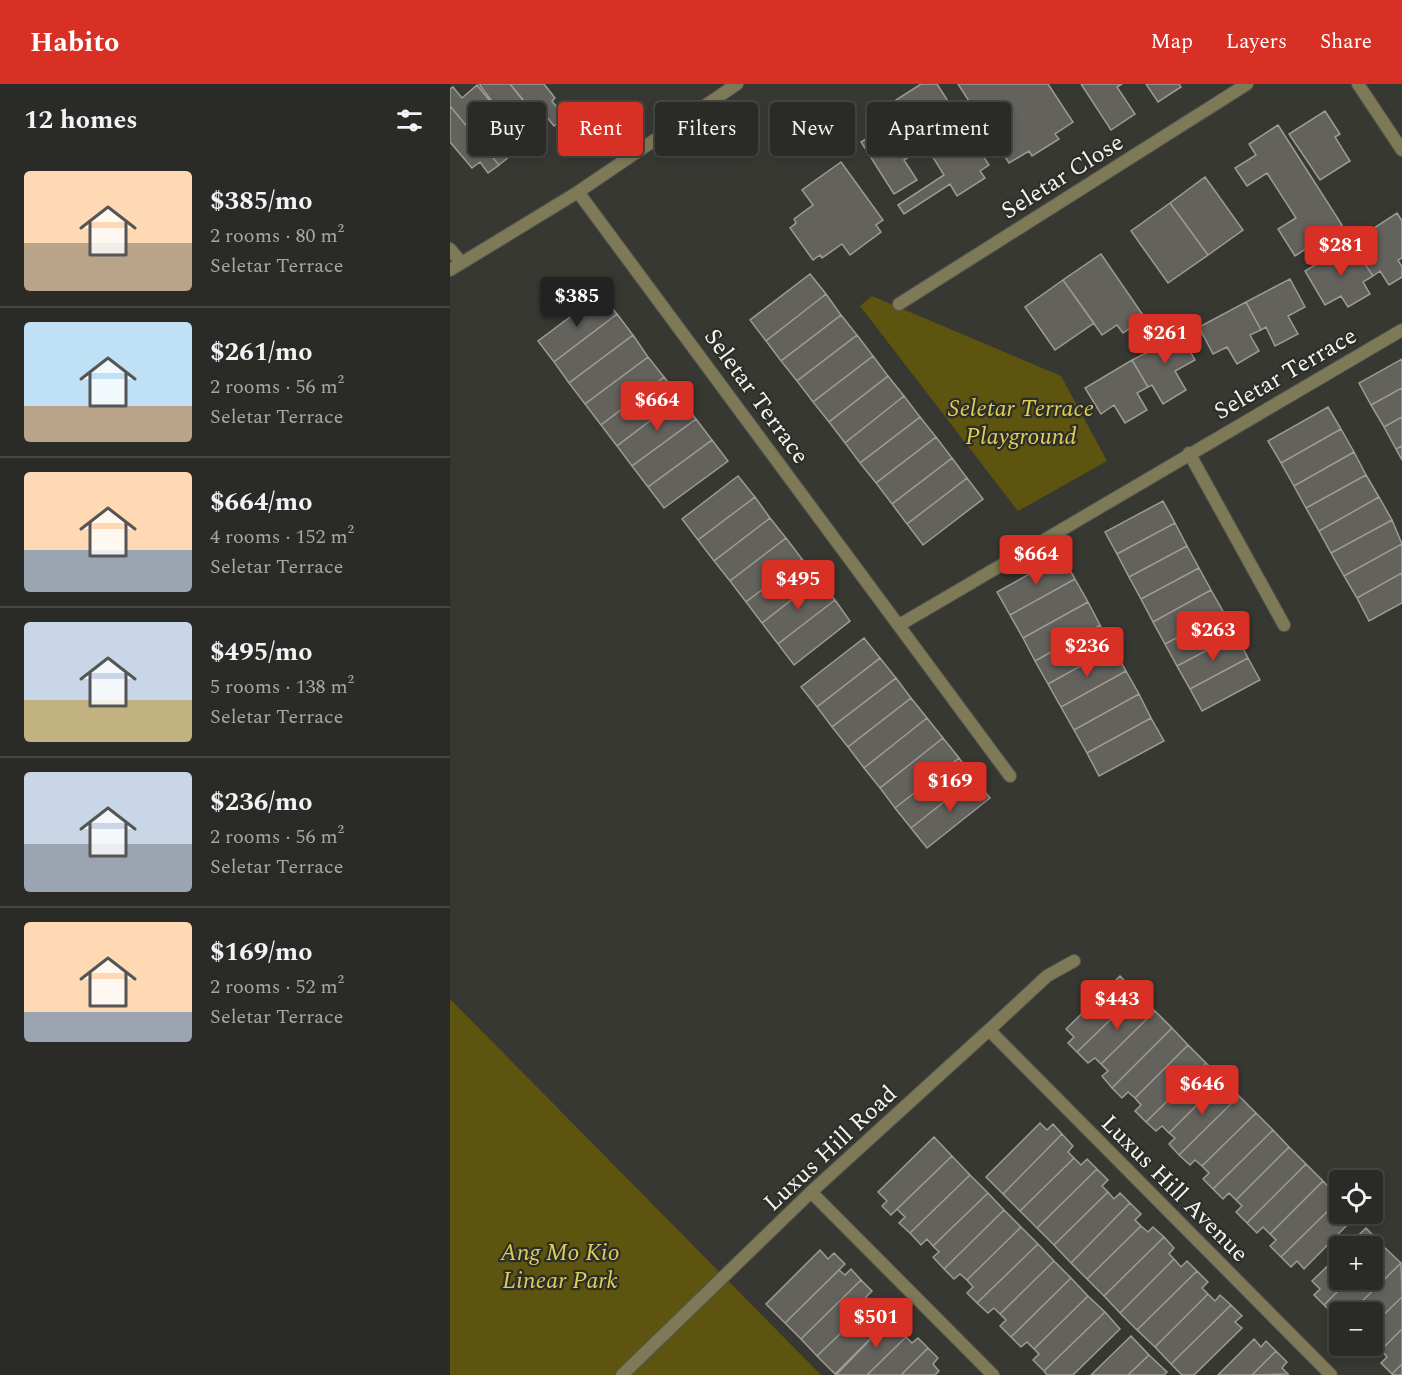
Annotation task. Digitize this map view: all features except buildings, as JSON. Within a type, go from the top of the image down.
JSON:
[{"type":"street","points":[[450,249],[455,266],[578,192],[737,84]]},
{"type":"street","name":"Seletar Close","points":[[899,304],[1247,84]]},
{"type":"street","points":[[1358,84],[1402,150]]},
{"type":"street","name":"Seletar Terrace","points":[[578,192],[901,624],[1010,776]]},
{"type":"street","name":"Seletar Terrace","points":[[901,624],[1402,330]]},
{"type":"street","points":[[1189,453],[1284,625]]},
{"type":"street","name":"Luxus Hill Road","points":[[622,1375],[812,1191],[1047,976],[1074,961]]},
{"type":"street","name":"Luxus Hill Avenue","points":[[989,1029],[1331,1375]]},
{"type":"street","points":[[812,1191],[993,1375]]},
{"type":"green space","name":"Seletar Terrace Playground","points":[[872,296],[1061,376],[1107,461],[1018,511],[860,306]]},
{"type":"green space","name":"Ang Mo Kio Linear Park","points":[[450,999],[821,1375],[450,1375]]}]
